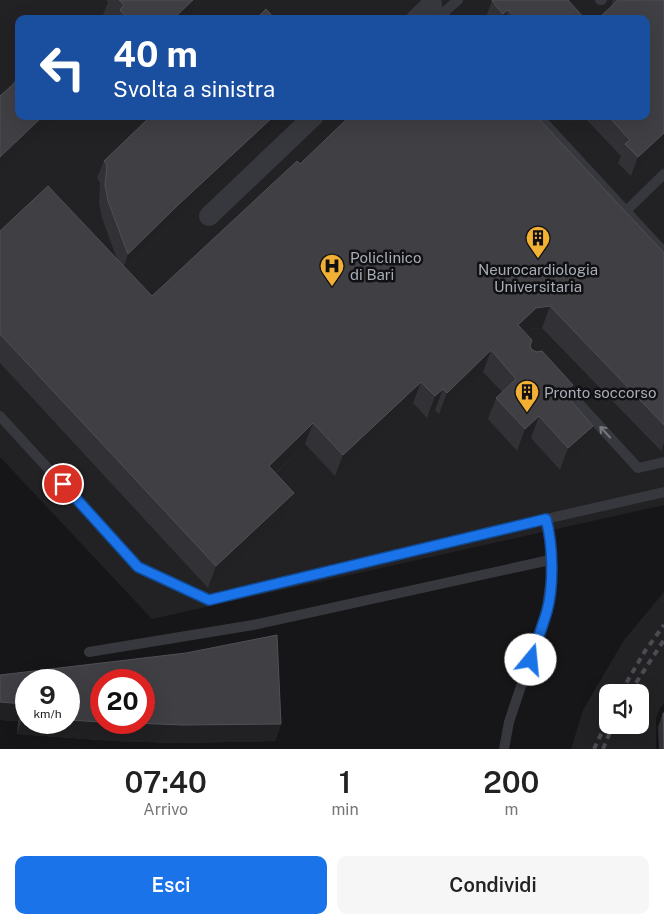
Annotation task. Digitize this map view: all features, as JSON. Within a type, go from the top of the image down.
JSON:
[{"type":"street","points":[[425,15],[438,9]]},
{"type":"street","points":[[209,216],[310,120]]},
{"type":"lane","points":[[438,9],[458,0]]},
{"type":"lane","points":[[542,120],[664,252]]},
{"type":"lane","points":[[626,211],[664,174]]},
{"type":"lane","points":[[554,375],[638,468],[664,462]]},
{"type":"lane","points":[[0,416],[138,567],[209,600],[664,492]]},
{"type":"lane","points":[[504,749],[509,722],[547,610],[551,577],[550,544],[546,519]]},
{"type":"lane","points":[[90,652],[253,626],[550,560]]},
{"type":"shaded area","name":"Policlinico di Bari","points":[[0,0],[664,0],[664,505],[152,619],[0,457]]},
{"type":"shaded area","points":[[664,592],[664,704],[656,718],[656,749],[571,749],[583,710],[624,640]]},
{"type":"building","points":[[119,0],[193,0],[177,15],[124,15],[120,10],[124,5]]},
{"type":"building","points":[[568,0],[581,15],[512,15],[508,10],[503,14],[492,1]]},
{"type":"building","points":[[618,0],[664,0],[664,133],[638,157],[625,144],[630,140],[612,120],[650,120],[650,15],[602,15]]},
{"type":"building","points":[[266,9],[271,15],[260,15]]},
{"type":"building","points":[[15,83],[15,120],[39,120],[0,157],[0,96]]},
{"type":"building","points":[[147,120],[270,120],[128,254],[108,201],[105,185],[107,165],[104,161]]},
{"type":"building","points":[[346,120],[540,120],[664,253],[664,425],[550,306],[536,308],[518,325],[532,340],[530,346],[532,350],[542,351],[573,385],[564,393],[593,426],[568,448],[539,416],[525,429],[496,398],[516,379],[491,350],[447,393],[443,389],[435,396],[421,382],[343,455],[313,423],[269,466],[294,493],[216,566],[0,334],[0,231],[48,186],[152,296],[297,161],[300,164]]},
{"type":"building","points":[[277,635],[281,724],[155,724],[155,669],[90,669],[90,721],[80,721],[80,669],[51,669],[186,653]]},
{"type":"building","points":[[15,673],[15,703],[0,702],[0,675]]},
{"type":"building","points":[[663,713],[664,713],[664,749]]},
{"type":"railway","points":[[626,684],[645,651],[664,625]]},
{"type":"railway","points":[[635,684],[664,640]]},
{"type":"railway","points":[[594,749],[601,734]]},
{"type":"railway","points":[[603,749],[609,734]]},
{"type":"place","name":"Neurocardiologia Universitaria","points":[[538,259]]},
{"type":"place","name":"Policlinico di Bari","points":[[332,287]]},
{"type":"place","name":"Pronto soccorso","points":[[527,413]]},
{"type":"route","points":[[63,484],[138,567],[209,600],[546,519],[550,544],[551,577],[547,610],[531,660]]}]
